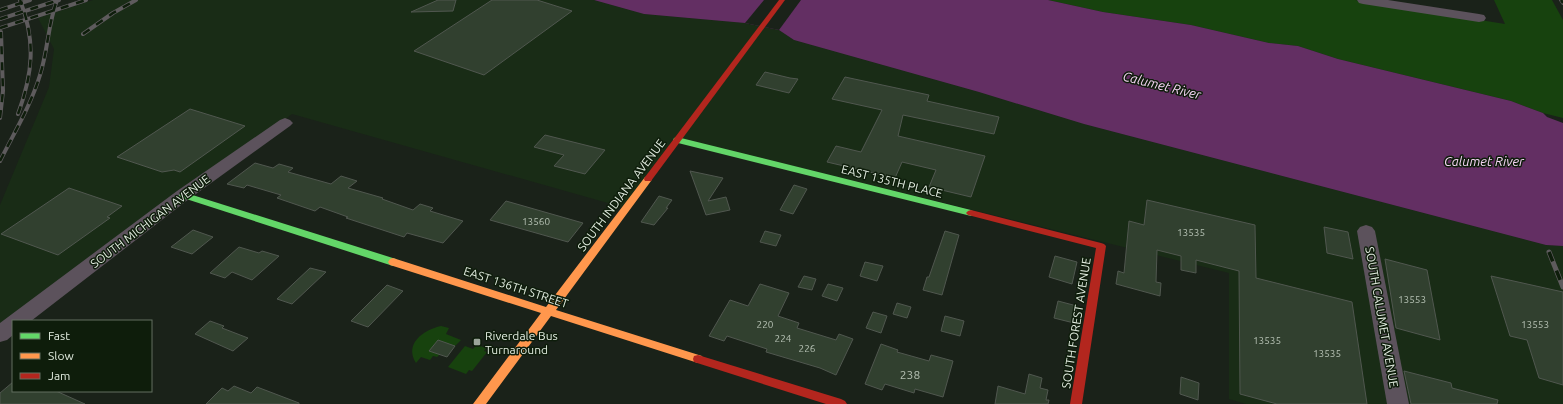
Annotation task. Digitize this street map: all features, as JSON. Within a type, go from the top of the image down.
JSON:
[{"type":"street","name":"SOUTH INDIANA AVENUE","points":[[479,404],[782,0]]},
{"type":"street","points":[[1363,0],[1479,18]]},
{"type":"street","name":"SOUTH MICHIGAN AVENUE","points":[[18,320],[182,195],[286,123]]},
{"type":"street","name":"EAST 135TH PLACE","points":[[678,140],[1101,246]]},
{"type":"street","name":"EAST 136TH STREET","points":[[182,195],[549,310],[841,404]]},
{"type":"street","name":"SOUTH CALUMET AVENUE","points":[[1366,230],[1398,404]]},
{"type":"street","name":"SOUTH FOREST AVENUE","points":[[1076,404],[1101,246]]},
{"type":"street","points":[[0,334],[12,325]]},
{"type":"shaded area","points":[[93,0],[594,0],[644,14],[745,23],[779,30],[794,40],[979,92],[1084,124],[1546,245],[1563,246],[1563,404],[1246,404],[1229,399],[1229,273],[676,137],[622,207],[292,114],[17,320],[12,320],[12,322],[0,333],[0,205],[49,87],[54,49],[38,18]]},
{"type":"green space","points":[[1048,0],[1355,0],[1505,24],[1494,0],[1552,0],[1563,20],[1563,118],[1543,113],[1511,101],[1338,59],[1298,46],[1269,43],[1191,25],[1103,12]]},
{"type":"green space","points":[[441,326],[449,328],[446,334],[461,340],[455,346],[438,340],[440,354],[437,357],[433,356],[430,360],[421,357],[416,363],[412,350],[417,339],[422,334]]},
{"type":"green space","points":[[477,345],[486,348],[484,351],[487,352],[472,371],[469,370],[466,374],[448,367],[465,346],[473,349]]},
{"type":"water","name":"Calumet River","points":[[594,0],[1048,0],[1103,12],[1191,25],[1269,43],[1298,46],[1338,59],[1511,101],[1543,113],[1547,117],[1563,123],[1563,246],[1546,245],[1084,124],[979,92],[794,40],[779,30],[745,23],[644,14]]},
{"type":"pier","points":[[764,0],[801,0],[779,30],[745,23]]},
{"type":"building","points":[[438,0],[456,0],[453,11],[411,12]]},
{"type":"building","points":[[492,0],[537,0],[572,11],[484,75],[414,51]]},
{"type":"building","points":[[765,72],[798,79],[789,93],[756,85]]},
{"type":"building","points":[[845,77],[929,95],[927,101],[999,117],[994,134],[903,115],[898,136],[985,156],[971,197],[929,187],[936,170],[902,162],[895,178],[827,162],[836,146],[861,152],[882,110],[832,99]]},
{"type":"building","points":[[190,109],[245,126],[180,172],[174,170],[162,172],[117,157]]},
{"type":"building","points":[[545,135],[605,150],[585,174],[554,166],[564,155],[534,147]]},
{"type":"building","points":[[255,163],[273,168],[279,164],[293,168],[288,172],[331,184],[341,176],[357,181],[348,188],[383,198],[382,199],[413,210],[420,204],[433,208],[430,211],[463,221],[443,243],[407,233],[404,237],[346,218],[348,217],[320,207],[315,211],[277,198],[281,195],[247,185],[244,188],[227,184]]},
{"type":"building","points":[[690,171],[723,178],[708,201],[726,197],[730,210],[706,215]]},
{"type":"building","points":[[794,185],[807,189],[793,214],[780,210]]},
{"type":"building","points":[[69,188],[122,206],[107,217],[110,218],[58,255],[1,234]]},
{"type":"building","points":[[659,196],[672,200],[666,208],[668,208],[654,225],[641,222]]},
{"type":"building","points":[[1147,200],[1255,225],[1256,278],[1352,302],[1367,404],[1277,404],[1240,394],[1239,271],[1196,260],[1196,273],[1181,270],[1181,256],[1157,250],[1156,282],[1161,283],[1160,296],[1116,284],[1118,271],[1124,273],[1129,221],[1144,225]]},
{"type":"building","points":[[506,201],[583,223],[568,242],[490,220]]},
{"type":"building","points":[[1324,227],[1348,232],[1353,259],[1327,253]]},
{"type":"building","points":[[193,230],[213,237],[192,254],[171,247]]},
{"type":"building","points":[[765,231],[781,235],[776,246],[760,242]]},
{"type":"building","points":[[945,231],[959,235],[942,295],[923,290]]},
{"type":"building","points":[[239,247],[259,253],[262,251],[279,256],[252,280],[232,272],[225,278],[210,273]]},
{"type":"building","points":[[1055,256],[1077,262],[1072,284],[1049,277]]},
{"type":"building","points":[[1385,259],[1427,270],[1440,340],[1396,328]]},
{"type":"building","points":[[865,262],[883,266],[877,281],[860,276]]},
{"type":"building","points":[[310,268],[326,272],[292,304],[277,299]]},
{"type":"building","points":[[804,276],[816,279],[812,290],[798,287]]},
{"type":"building","points":[[1491,276],[1563,292],[1563,385],[1539,378],[1527,340],[1510,336]]},
{"type":"building","points":[[760,284],[789,293],[778,316],[799,323],[797,328],[836,340],[839,334],[853,339],[836,375],[820,368],[766,352],[767,349],[727,336],[724,341],[709,336],[730,300],[748,306]]},
{"type":"building","points":[[828,284],[843,288],[837,301],[822,296]]},
{"type":"building","points":[[387,285],[403,291],[368,327],[351,321]]},
{"type":"building","points":[[1058,301],[1077,306],[1074,323],[1054,318]]},
{"type":"building","points":[[897,303],[911,307],[907,318],[893,314]]},
{"type":"building","points":[[873,312],[887,316],[881,333],[866,328]]},
{"type":"building","points":[[945,316],[964,321],[960,336],[941,331]]},
{"type":"building","points":[[210,321],[224,326],[222,328],[248,338],[233,351],[195,334]]},
{"type":"building","points":[[438,340],[455,346],[447,357],[429,351]]},
{"type":"building","points":[[881,344],[898,350],[897,352],[929,361],[931,355],[953,361],[943,397],[915,389],[914,393],[885,384],[882,390],[865,384]]},
{"type":"building","points":[[1404,371],[1451,383],[1452,388],[1498,400],[1497,404],[1411,404]]},
{"type":"building","points":[[1029,374],[1042,378],[1040,388],[1048,390],[1046,400],[1049,400],[1048,404],[995,404],[998,386],[1025,394]]},
{"type":"building","points":[[1181,377],[1199,383],[1198,400],[1180,394]]},
{"type":"building","points":[[12,383],[12,392],[58,392],[85,404],[0,404],[0,393]]},
{"type":"building","points":[[234,386],[251,393],[257,387],[299,404],[206,404],[222,388],[228,391]]},
{"type":"railway","points":[[21,3],[30,0]]},
{"type":"railway","points":[[54,11],[86,0]]},
{"type":"railway","points":[[83,34],[113,13],[136,0]]},
{"type":"railway","points":[[24,11],[57,1]]},
{"type":"railway","points":[[54,11],[57,1]]},
{"type":"railway","points":[[0,10],[21,3]]},
{"type":"railway","points":[[21,3],[24,11]]},
{"type":"railway","points":[[0,19],[24,11]]},
{"type":"railway","points":[[24,11],[26,19]]},
{"type":"railway","points":[[0,161],[27,108],[36,86],[43,66],[54,11]]},
{"type":"railway","points":[[26,19],[54,11]]},
{"type":"railway","points":[[0,28],[26,19]]},
{"type":"railway","points":[[18,114],[27,85],[31,57],[29,29],[26,19]]},
{"type":"railway","points":[[0,118],[3,91],[1,32]]},
{"type":"railway","points":[[1549,252],[1563,287]]},
{"type":"traffic: fast","points":[[677,140],[971,213]]},
{"type":"traffic: fast","points":[[183,195],[393,262]]},
{"type":"traffic: slow","points":[[479,404],[648,179]]},
{"type":"traffic: slow","points":[[393,262],[698,359]]},
{"type":"traffic: jam","points":[[648,179],[782,0]]},
{"type":"traffic: jam","points":[[971,213],[1101,246],[1076,404]]},
{"type":"traffic: jam","points":[[698,359],[841,404]]},
{"type":"place","name":"Riverdale Bus Turnaround","points":[[477,342]]}]
